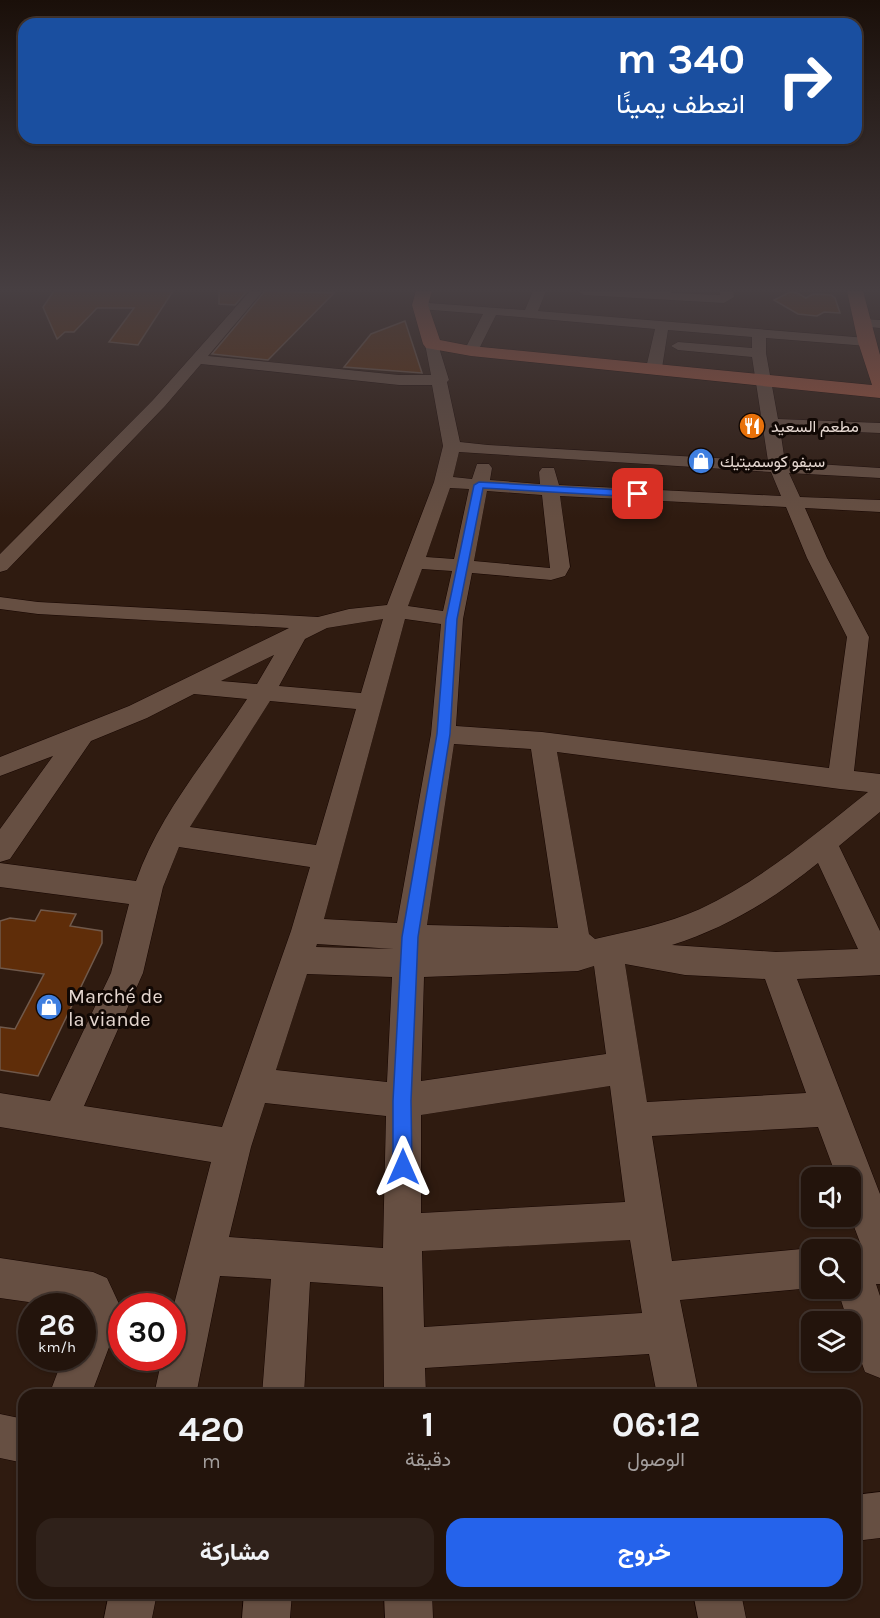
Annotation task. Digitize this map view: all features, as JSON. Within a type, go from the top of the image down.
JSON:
[{"type":"main road","points":[[638,367],[880,392]]},
{"type":"main road","points":[[875,367],[880,383]]},
{"type":"street","points":[[0,566],[151,412],[192,367]]},
{"type":"street","points":[[270,367],[399,380],[441,380]]},
{"type":"street","points":[[176,1389],[205,1255],[233,1147],[256,1085],[306,931],[396,611],[416,562],[443,482],[452,446],[438,367]]},
{"type":"street","points":[[762,367],[777,465],[817,558],[858,637],[840,779]]},
{"type":"street","points":[[771,424],[880,428]]},
{"type":"street","points":[[452,446],[488,450],[880,472]]},
{"type":"street","points":[[405,1389],[402,1101],[409,951],[443,734],[452,619],[488,450]]},
{"type":"street","points":[[416,562],[551,574],[558,572],[560,567],[546,453]]},
{"type":"street","points":[[443,482],[550,490],[880,506]]},
{"type":"street","points":[[0,603],[308,628]]},
{"type":"street","points":[[0,767],[138,712],[308,628],[349,616],[396,611],[452,619]]},
{"type":"street","points":[[60,1119],[127,973],[135,950],[146,894],[159,860],[209,772],[308,628]]},
{"type":"street","points":[[192,686],[370,702]]},
{"type":"street","points":[[0,851],[82,734]]},
{"type":"street","points":[[443,734],[542,741],[880,784]]},
{"type":"street","points":[[542,741],[624,1068],[656,1282],[677,1389]]},
{"type":"street","points":[[595,950],[665,935],[724,911],[761,889],[880,797]]},
{"type":"street","points":[[172,835],[326,858]]},
{"type":"street","points":[[296,960],[409,951],[595,950],[685,961],[776,966],[879,961],[823,842]]},
{"type":"street","points":[[0,876],[146,894]]},
{"type":"street","points":[[306,931],[409,951]]},
{"type":"street","points":[[776,966],[880,1244]]},
{"type":"street","points":[[256,1085],[402,1101],[624,1068]]},
{"type":"street","points":[[632,1120],[829,1109]]},
{"type":"street","points":[[0,1110],[233,1147]]},
{"type":"street","points":[[205,1255],[292,1260],[403,1251],[647,1220]]},
{"type":"street","points":[[283,1389],[292,1260]]},
{"type":"street","points":[[861,1265],[880,1264]]},
{"type":"street","points":[[656,1282],[801,1269]]},
{"type":"street","points":[[0,1278],[93,1292],[100,1306],[96,1326],[72,1389]]},
{"type":"street","points":[[861,1299],[880,1357]]},
{"type":"street","points":[[404,1349],[666,1332]]},
{"type":"street","points":[[0,1436],[18,1440]]},
{"type":"street","points":[[861,1517],[880,1515]]},
{"type":"street","points":[[128,1618],[132,1599]]},
{"type":"street","points":[[266,1618],[268,1599]]},
{"type":"street","points":[[408,1599],[409,1618]]},
{"type":"street","points":[[718,1599],[722,1618]]},
{"type":"building","points":[[344,367],[420,367],[422,373]]},
{"type":"building","name":"Marché de la viande","points":[[41,910],[76,914],[70,926],[102,931],[102,943],[38,1076],[0,1070],[0,1027],[15,1029],[44,974],[0,968],[0,921],[10,918],[35,921]]},
{"type":"place","name":"مطعم السعيد","points":[[752,426]]},
{"type":"place","name":"سيفو كوسميتيك","points":[[701,461]]},
{"type":"place","name":"Marché de la viande","points":[[49,1007]]},
{"type":"route","points":[[403,1167],[402,1101],[410,937],[443,734],[452,619],[479,485],[638,494]]}]
